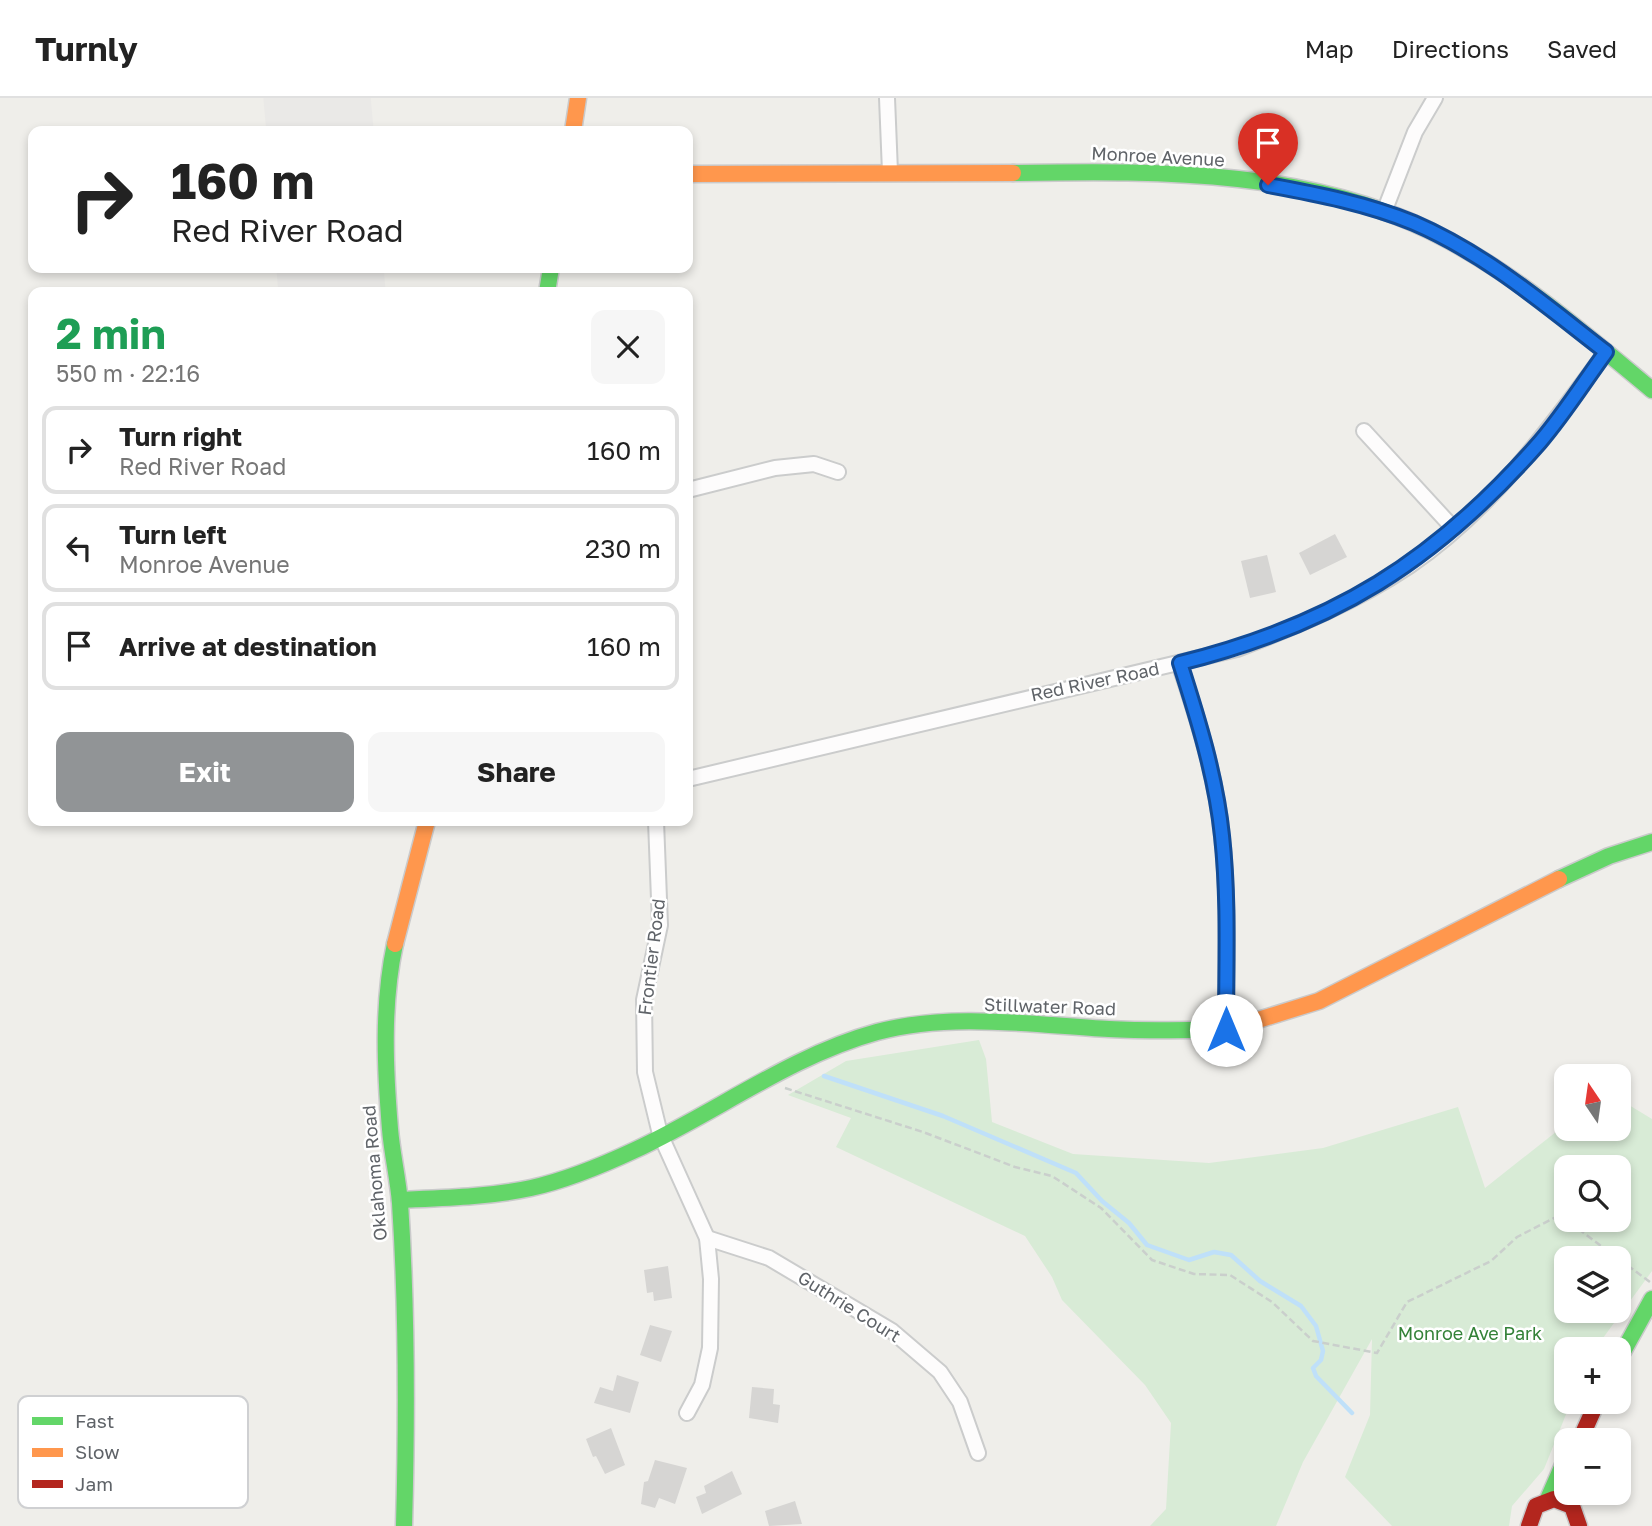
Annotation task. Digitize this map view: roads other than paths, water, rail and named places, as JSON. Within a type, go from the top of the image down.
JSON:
[{"type":"street","points":[[574,126],[578,98]]},
{"type":"street","points":[[887,98],[890,172]]},
{"type":"street","points":[[1384,212],[1405,154],[1435,98]]},
{"type":"street","name":"Monroe Avenue","points":[[693,173],[1174,175],[1248,181],[1308,192],[1384,212],[1438,235],[1497,269],[1652,390]]},
{"type":"street","name":"Red River Road","points":[[693,778],[1001,702],[1237,649],[1309,621],[1362,595],[1410,565],[1454,529],[1542,440],[1606,352]]},
{"type":"street","points":[[1364,431],[1454,529]]},
{"type":"street","points":[[693,490],[775,468],[814,464],[838,472]]},
{"type":"street","points":[[1180,663],[1198,717],[1222,834],[1226,897],[1226,1030]]},
{"type":"street","name":"Oklahoma Road","points":[[404,1526],[408,1402],[400,1200],[390,1131],[386,1054],[388,977],[405,898],[425,826]]},
{"type":"street","name":"Frontier Road","points":[[656,826],[660,925],[644,1000],[645,1072],[660,1133],[707,1238],[711,1279],[709,1348],[702,1385],[687,1413]]},
{"type":"street","name":"Stillwater Road","points":[[400,1200],[476,1196],[532,1188],[636,1149],[660,1133],[811,1057],[867,1036],[934,1024],[1017,1022],[1111,1029],[1226,1030],[1319,1001],[1551,882],[1609,856],[1652,842]]},
{"type":"street","name":"Guthrie Court","points":[[707,1238],[768,1258],[892,1331],[940,1372],[960,1402],[978,1453]]},
{"type":"street","points":[[1631,1337],[1652,1298]]},
{"type":"street","points":[[1529,1526],[1532,1510],[1548,1499],[1554,1485]]},
{"type":"street","points":[[1548,1499],[1554,1499]]},
{"type":"street","points":[[1575,1505],[1579,1526]]},
{"type":"waterway","points":[[824,1076],[943,1116],[1076,1173],[1102,1201],[1129,1223],[1147,1245],[1189,1260],[1214,1252],[1231,1255],[1260,1281],[1301,1306],[1316,1326],[1323,1351],[1321,1360],[1313,1368],[1316,1376],[1352,1413]]},
{"type":"park label","name":"Monroe Ave Park","points":[[1470,1334]]}]
